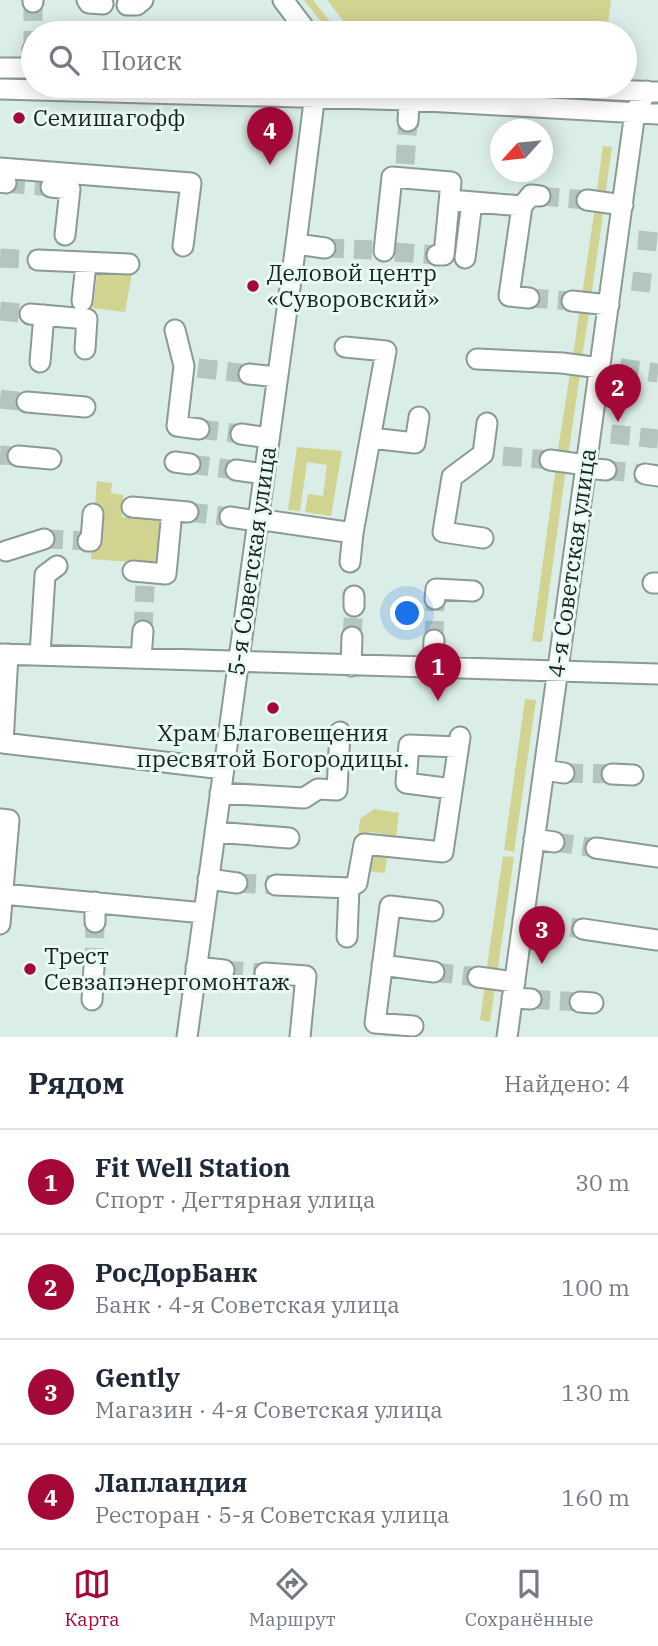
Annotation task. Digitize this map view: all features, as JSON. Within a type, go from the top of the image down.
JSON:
[{"type":"street","points":[[283,0],[299,21]]},
{"type":"street","points":[[0,68],[21,68]]},
{"type":"street","points":[[0,89],[21,89]]},
{"type":"street","name":"4-я Советская улица","points":[[507,1037],[533,921],[544,840],[544,771],[609,305],[622,280],[628,239],[623,205],[635,112],[652,92]]},
{"type":"street","name":"5-я Советская улица","points":[[187,1037],[314,98]]},
{"type":"street","points":[[408,121],[410,98]]},
{"type":"street","points":[[469,98],[658,114]]},
{"type":"street","points":[[383,251],[392,177],[404,171],[451,182],[444,255],[437,255]]},
{"type":"street","points":[[2,178],[191,183],[183,246]]},
{"type":"street","points":[[51,187],[71,189],[65,235]]},
{"type":"street","points":[[529,298],[509,296],[522,206],[531,195],[540,196]]},
{"type":"street","points":[[450,200],[522,206]]},
{"type":"street","points":[[587,200],[623,205]]},
{"type":"street","points":[[466,258],[471,202]]},
{"type":"street","points":[[296,244],[324,248]]},
{"type":"street","points":[[38,260],[129,264]]},
{"type":"street","points":[[82,301],[86,264]]},
{"type":"street","points":[[572,301],[609,305]]},
{"type":"street","points":[[40,362],[37,314],[87,319],[85,349]]},
{"type":"street","points":[[175,330],[191,367],[177,426],[199,429]]},
{"type":"street","points":[[345,348],[386,351],[371,438],[364,510],[353,533],[350,562]]},
{"type":"street","points":[[477,359],[620,368]]},
{"type":"street","points":[[249,374],[277,377]]},
{"type":"street","points":[[27,402],[85,407]]},
{"type":"street","points":[[371,438],[415,443],[419,417]]},
{"type":"street","points":[[483,537],[443,532],[452,477],[493,455],[487,423]]},
{"type":"street","points":[[591,432],[611,434]]},
{"type":"street","points":[[241,434],[268,438]]},
{"type":"street","points":[[18,456],[51,459]]},
{"type":"street","points":[[550,460],[606,470]]},
{"type":"street","points":[[236,470],[264,474]]},
{"type":"street","points":[[132,507],[180,512],[166,574],[142,577]]},
{"type":"street","points":[[88,541],[91,541],[93,514]]},
{"type":"street","points":[[230,517],[353,533]]},
{"type":"street","points":[[6,551],[44,539]]},
{"type":"street","points":[[40,655],[45,575],[57,566]]},
{"type":"street","points":[[435,599],[436,589],[473,592]]},
{"type":"street","points":[[141,658],[143,631]]},
{"type":"street","points":[[351,666],[352,637]]},
{"type":"street","points":[[433,667],[434,640]]},
{"type":"street","points":[[223,768],[3,743],[4,654],[658,674]]},
{"type":"street","points":[[220,793],[304,798],[318,789],[337,790],[340,732]]},
{"type":"street","points":[[276,885],[349,888],[358,883],[364,844],[443,852],[459,742],[409,745],[406,783],[452,789]]},
{"type":"street","points":[[544,771],[564,773]]},
{"type":"street","points":[[612,774],[633,775]]},
{"type":"street","points":[[0,819],[9,820],[0,924]]},
{"type":"street","points":[[215,832],[289,838]]},
{"type":"street","points":[[596,848],[658,857]]},
{"type":"street","points":[[208,879],[237,883]]},
{"type":"street","points":[[347,937],[349,888]]},
{"type":"street","points":[[3,894],[204,913]]},
{"type":"street","points":[[94,922],[95,902]]},
{"type":"street","points":[[413,1026],[375,1023],[390,906],[433,912]]},
{"type":"street","points":[[583,929],[656,940]]},
{"type":"street","points":[[382,965],[434,971]]},
{"type":"street","points":[[92,1000],[94,967]]},
{"type":"street","points":[[196,967],[224,970]]},
{"type":"street","points":[[265,973],[306,976],[300,1037]]},
{"type":"street","points":[[478,977],[519,993]]},
{"type":"green space","points":[[304,0],[313,0],[330,21],[321,21]]},
{"type":"green space","points":[[327,0],[611,0],[608,21],[344,21]]},
{"type":"green space","points":[[603,146],[612,147],[605,197],[596,196]]},
{"type":"green space","points":[[595,207],[604,208],[591,297],[582,295]]},
{"type":"green space","points":[[98,267],[133,268],[125,312],[93,308]]},
{"type":"green space","points":[[580,307],[590,308],[582,357],[573,356]]},
{"type":"green space","points":[[570,373],[580,374],[568,457],[557,456]]},
{"type":"green space","points":[[297,447],[342,451],[331,516],[305,512],[308,494],[323,496],[327,465],[307,462],[300,511],[288,510]]},
{"type":"green space","points":[[556,467],[566,469],[542,642],[532,641]]},
{"type":"green space","points":[[97,481],[112,483],[111,493],[123,495],[122,517],[160,520],[157,564],[91,559]]},
{"type":"green space","points":[[525,699],[536,700],[514,852],[504,850]]},
{"type":"green space","points":[[374,809],[399,813],[396,836],[370,832],[358,838],[360,819]]},
{"type":"green space","points":[[388,852],[385,873],[366,871],[368,855]]},
{"type":"green space","points":[[503,856],[514,857],[497,974],[486,973]]},
{"type":"green space","points":[[485,985],[495,987],[490,1022],[480,1020]]},
{"type":"tunnel","points":[[33,2],[33,21]]},
{"type":"tunnel","points":[[405,164],[408,121]]},
{"type":"tunnel","points":[[6,183],[51,187]]},
{"type":"tunnel","points":[[540,196],[587,200]]},
{"type":"tunnel","points":[[638,240],[658,242]]},
{"type":"tunnel","points":[[325,248],[372,250]]},
{"type":"tunnel","points":[[395,252],[437,255]]},
{"type":"tunnel","points":[[0,258],[38,260]]},
{"type":"tunnel","points":[[632,281],[658,284]]},
{"type":"tunnel","points":[[529,298],[572,301]]},
{"type":"tunnel","points":[[0,311],[30,314]]},
{"type":"tunnel","points":[[198,368],[249,374]]},
{"type":"tunnel","points":[[620,368],[658,373]]},
{"type":"tunnel","points":[[0,399],[27,402]]},
{"type":"tunnel","points":[[199,429],[241,434]]},
{"type":"tunnel","points":[[611,434],[658,439]]},
{"type":"tunnel","points":[[0,455],[18,456]]},
{"type":"tunnel","points":[[503,456],[550,460]]},
{"type":"tunnel","points":[[190,464],[236,470]]},
{"type":"tunnel","points":[[606,470],[645,474]]},
{"type":"tunnel","points":[[188,512],[230,517]]},
{"type":"tunnel","points":[[44,539],[88,541]]},
{"type":"tunnel","points":[[143,631],[145,586]]},
{"type":"tunnel","points":[[434,640],[435,599]]},
{"type":"tunnel","points":[[352,637],[354,606]]},
{"type":"tunnel","points":[[564,773],[612,774]]},
{"type":"tunnel","points":[[554,842],[596,848]]},
{"type":"tunnel","points":[[237,883],[276,885]]},
{"type":"tunnel","points":[[94,967],[95,922]]},
{"type":"tunnel","points":[[542,923],[583,929]]},
{"type":"tunnel","points":[[224,970],[265,973]]},
{"type":"tunnel","points":[[434,972],[478,977]]},
{"type":"tunnel","points":[[531,999],[580,1002]]},
{"type":"place","name":"Семишагофф","points":[[19,118]]},
{"type":"place","name":"Лапландия","points":[[270,165]]},
{"type":"place","name":"Деловой центр «Суворовский»","points":[[253,286]]},
{"type":"place","name":"РосДорБанк","points":[[618,422]]},
{"type":"place","name":"Fit Well Station","points":[[438,701]]},
{"type":"place","name":"Храм Благовещения пресвятой Богородицы.","points":[[273,708]]},
{"type":"place","name":"Gently","points":[[542,964]]},
{"type":"place","name":"Трест Севзапэнергомонтаж","points":[[30,969]]}]
